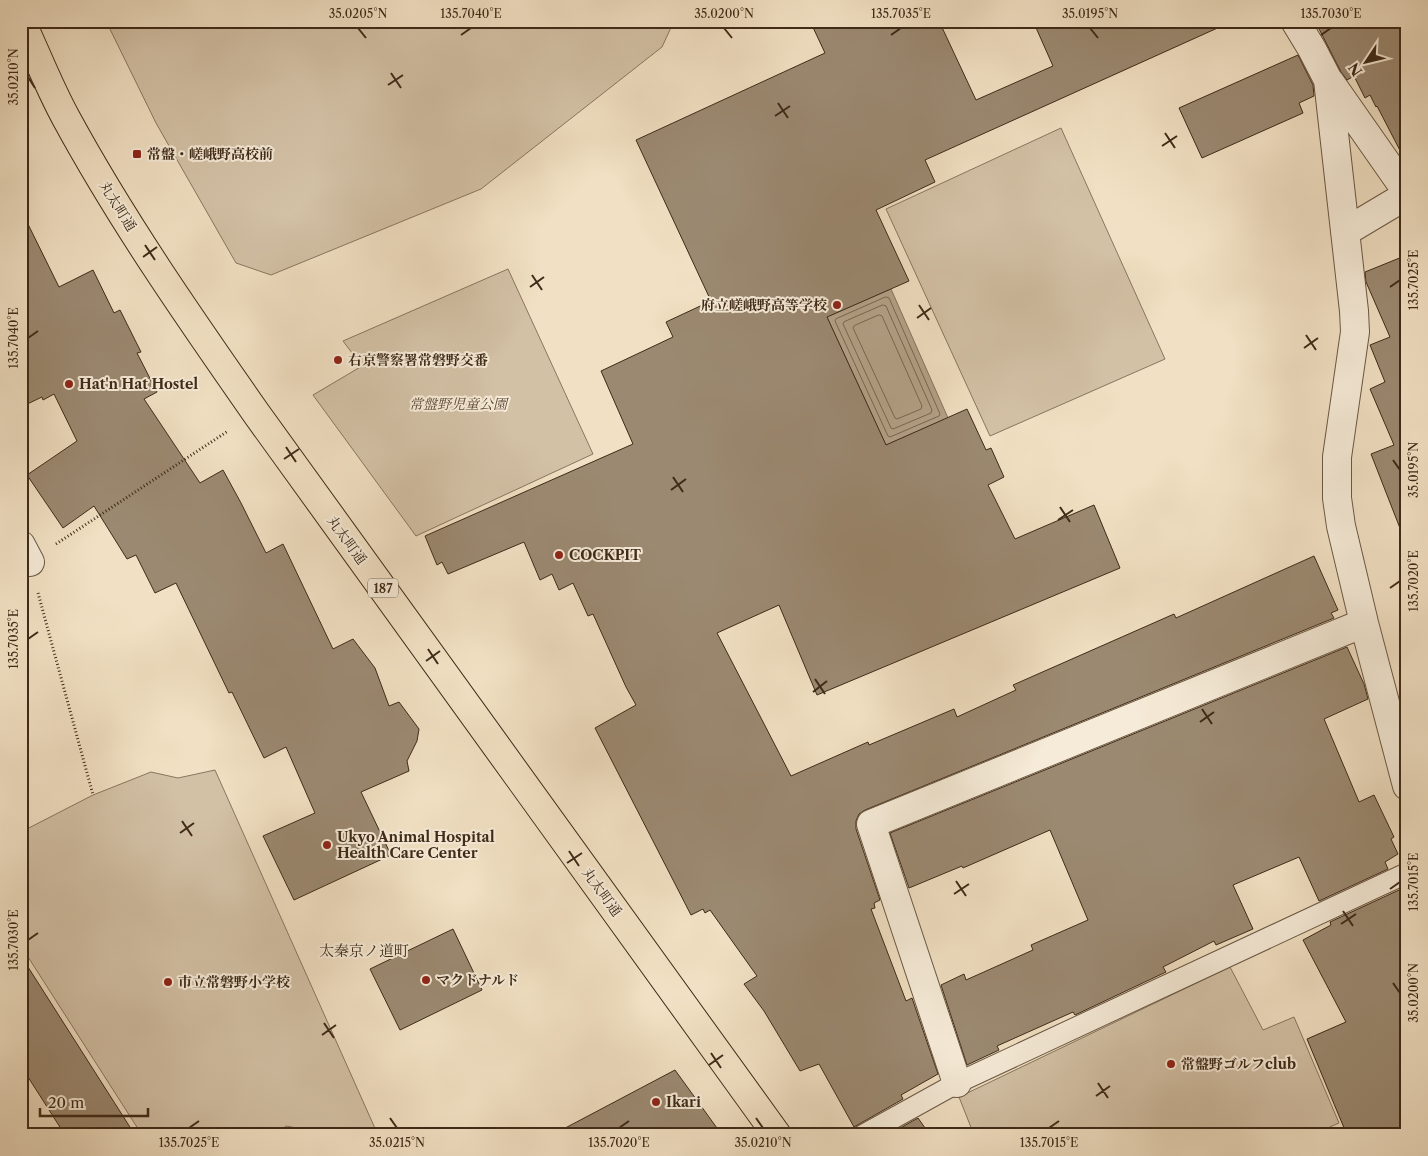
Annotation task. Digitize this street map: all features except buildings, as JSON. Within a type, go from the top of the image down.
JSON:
[{"type":"main road","name":"丸太町通","points":[[21,21],[66,117],[110,193],[180,304],[256,413],[777,1135]]},
{"type":"street","points":[[1295,21],[1312,48],[1328,80],[1407,194],[1345,232]]},
{"type":"street","points":[[1328,80],[1355,332],[1337,456],[1337,498],[1341,526],[1364,623],[1406,783]]},
{"type":"street","points":[[956,1083],[871,824],[1364,623]]},
{"type":"lane","points":[[863,1135],[956,1083],[1407,873]]},
{"type":"path","points":[[94,795],[26,553],[256,413]]},
{"type":"green space","points":[[106,21],[674,21],[662,47],[481,189],[271,275],[236,263],[156,123]]},
{"type":"green space","points":[[1061,128],[1165,359],[990,436],[886,209]]},
{"type":"green space","name":"常盤野児童公園","points":[[508,269],[593,454],[416,536],[313,395],[362,366],[343,341]]},
{"type":"green space","name":"市立常磐野小学校","points":[[215,770],[378,1135],[319,1135],[317,1132],[286,1126],[275,1135],[142,1135],[21,946],[21,832],[93,795],[151,772],[178,778]]},
{"type":"green space","name":"常盤野ゴルフclub","points":[[1230,967],[1263,1030],[1294,1017],[1339,1123],[1312,1135],[974,1135],[959,1097]]},
{"type":"water","points":[[891,289],[948,418],[886,445],[827,317]]},
{"type":"place","name":"常盤・嵯峨野高校前","points":[[137,154]]},
{"type":"place","name":"府立嵯峨野高等学校","points":[[837,305]]},
{"type":"place","name":"右京警察署常磐野交番","points":[[338,360]]},
{"type":"place","name":"Hat'n Hat Hostel","points":[[69,384]]},
{"type":"place","name":"COCKPIT","points":[[559,555]]},
{"type":"place","name":"Ukyo Animal Hospital Health Care Center","points":[[327,845]]},
{"type":"place","name":"マクドナルド","points":[[426,980]]},
{"type":"place","name":"市立常磐野小学校","points":[[168,982]]},
{"type":"place","name":"常盤野ゴルフclub","points":[[1171,1064]]},
{"type":"place","name":"Ikari","points":[[656,1102]]},
{"type":"district","name":"太秦京ノ道町","points":[[364,950]]}]
